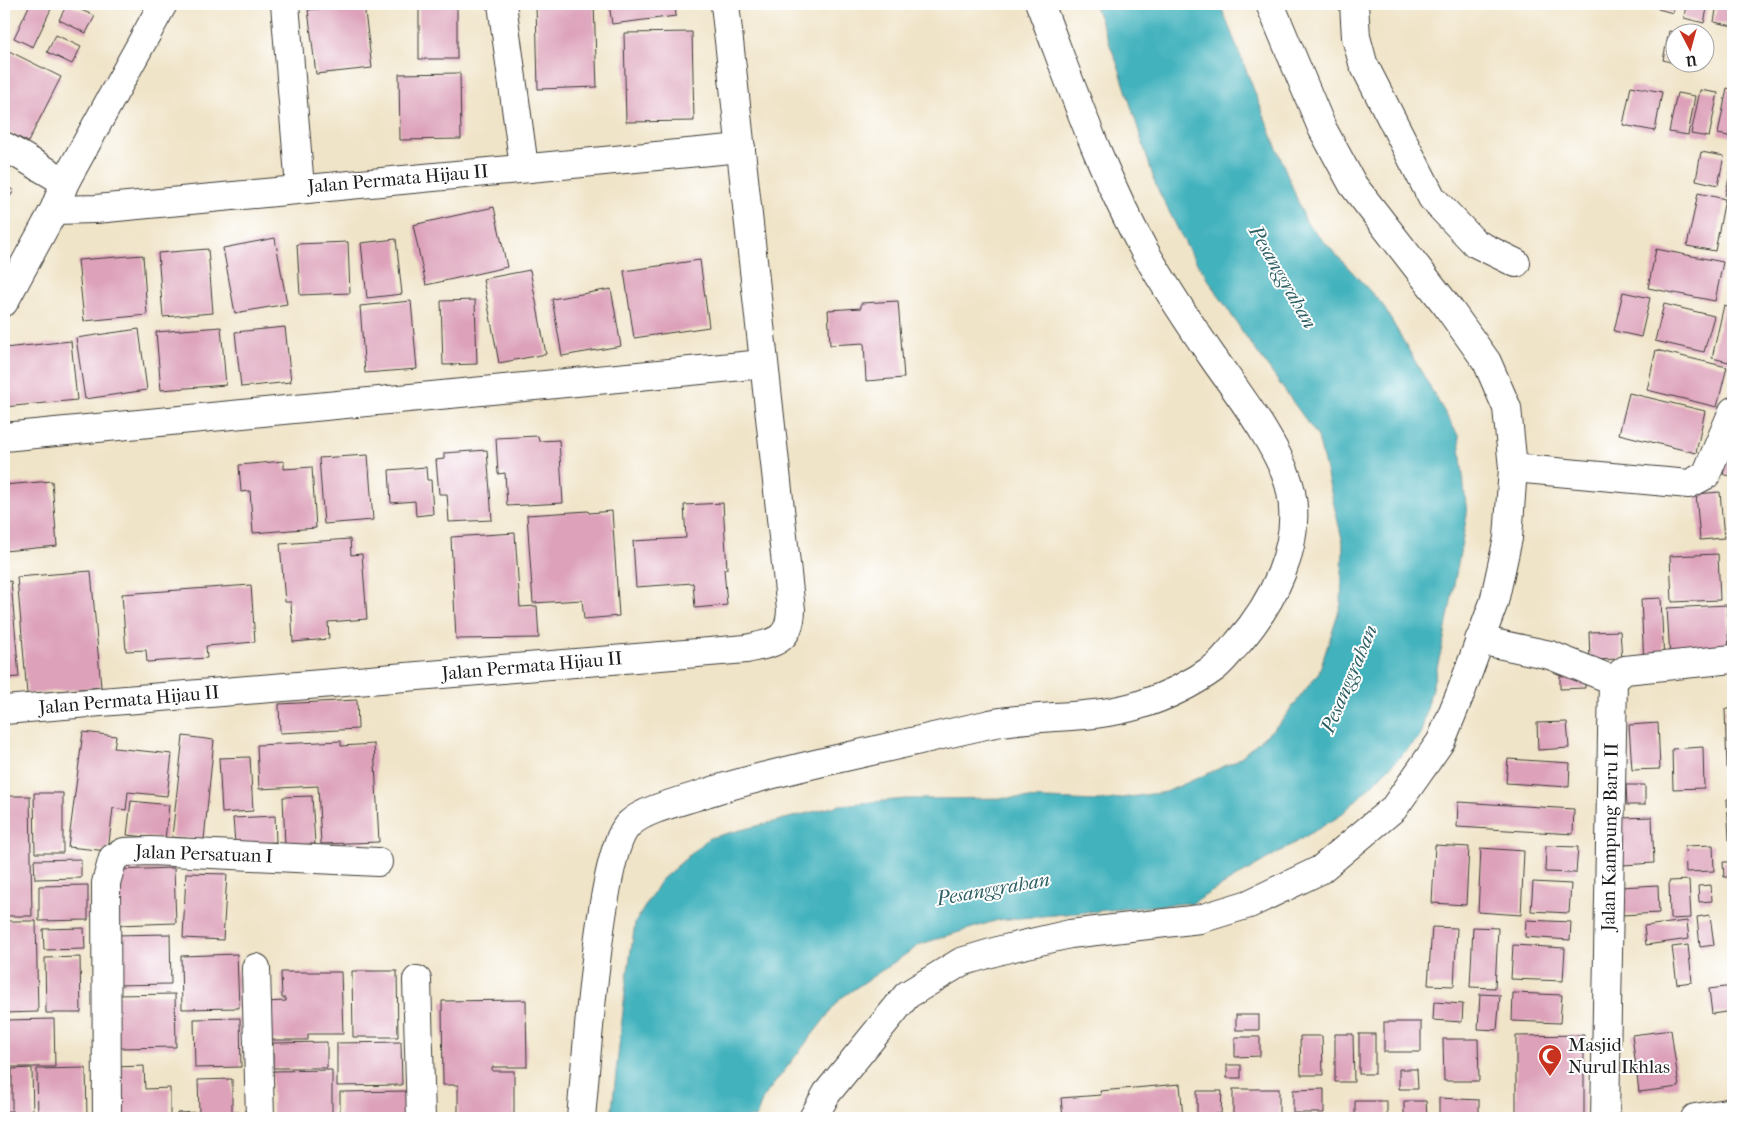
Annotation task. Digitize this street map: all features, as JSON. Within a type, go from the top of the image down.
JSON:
[{"type":"street","points":[[4,302],[54,210],[65,182],[163,4]]},
{"type":"street","points":[[285,4],[300,188]]},
{"type":"street","points":[[502,4],[524,167]]},
{"type":"street","name":"Jalan Permata Hijau II","points":[[4,710],[746,649],[775,642],[784,635],[791,624],[791,610],[725,4]]},
{"type":"street","points":[[581,1118],[607,880],[618,840],[628,825],[643,815],[737,783],[907,742],[1001,722],[1080,716],[1138,705],[1185,686],[1218,665],[1248,632],[1274,592],[1286,560],[1292,525],[1292,494],[1286,474],[1256,420],[1190,325],[1144,248],[1103,168],[1040,4]]},
{"type":"street","points":[[813,1118],[827,1093],[907,995],[961,962],[1001,950],[1070,934],[1200,919],[1249,904],[1320,870],[1394,808],[1435,748],[1461,692],[1494,602],[1508,538],[1513,468],[1507,408],[1487,362],[1447,306],[1352,185],[1322,128],[1270,4]]},
{"type":"street","points":[[1354,4],[1356,37],[1363,63],[1432,198],[1475,242],[1516,263]]},
{"type":"street","points":[[4,146],[65,182]]},
{"type":"street","name":"Jalan Permata Hijau II","points":[[54,210],[96,209],[300,188],[741,148]]},
{"type":"street","points":[[4,437],[764,364]]},
{"type":"street","points":[[1513,468],[1689,484],[1706,475],[1733,411]]},
{"type":"street","points":[[1479,640],[1550,655],[1614,680],[1625,670],[1733,659]]},
{"type":"street","name":"Jalan Kampung Baru II","points":[[1605,1118],[1614,680]]},
{"type":"street","name":"Jalan Persatuan I","points":[[107,1118],[106,883],[113,858],[124,852],[151,851],[378,862]]},
{"type":"street","points":[[256,968],[260,1118]]},
{"type":"street","points":[[417,980],[421,1118]]},
{"type":"street","points":[[1695,1118],[1733,1112]]},
{"type":"water","name":"Pesanggrahan","points":[[1094,4],[1220,4],[1306,222],[1382,304],[1459,437],[1467,515],[1444,639],[1420,737],[1340,816],[1189,905],[1188,903],[998,920],[921,944],[841,998],[763,1098],[756,1118],[611,1118],[635,923],[660,881],[709,838],[840,805],[905,799],[1018,798],[1100,801],[1166,792],[1236,761],[1280,723],[1319,672],[1341,604],[1343,543],[1318,437],[1242,331],[1188,249],[1156,186],[1119,68]]},
{"type":"building","points":[[30,4],[46,4],[52,7],[33,47],[14,38]]},
{"type":"building","points":[[67,4],[95,16],[86,33],[59,20]]},
{"type":"building","points":[[364,4],[372,68],[316,74],[308,10]]},
{"type":"building","points":[[419,4],[457,4],[457,59],[419,59]]},
{"type":"building","points":[[536,4],[594,4],[597,87],[538,89]]},
{"type":"building","points":[[609,4],[675,4],[676,16],[612,24]]},
{"type":"building","points":[[1659,4],[1675,4],[1673,13],[1658,9]]},
{"type":"building","points":[[1686,4],[1708,4],[1704,22],[1684,18]]},
{"type":"building","points":[[1717,4],[1733,4],[1733,26],[1714,22]]},
{"type":"building","points":[[692,32],[694,121],[626,122],[624,33]]},
{"type":"building","points":[[56,35],[81,47],[72,64],[47,52]]},
{"type":"building","points":[[9,51],[61,77],[28,142],[4,130],[4,62]]},
{"type":"building","points":[[460,73],[461,139],[400,140],[399,74]]},
{"type":"building","points":[[1631,86],[1662,92],[1655,131],[1623,125]]},
{"type":"building","points":[[1727,88],[1733,90],[1733,137],[1718,134]]},
{"type":"building","points":[[1700,90],[1718,93],[1709,137],[1691,134]]},
{"type":"building","points":[[1677,93],[1695,96],[1688,135],[1669,132]]},
{"type":"building","points":[[1701,152],[1724,156],[1718,185],[1696,180]]},
{"type":"building","points":[[1731,169],[1733,169],[1733,198],[1725,196]]},
{"type":"building","points":[[4,184],[14,191],[4,205]]},
{"type":"building","points":[[1698,193],[1725,199],[1715,251],[1687,246]]},
{"type":"building","points":[[494,207],[507,267],[426,285],[413,225]]},
{"type":"building","points":[[275,238],[287,304],[235,313],[223,248]]},
{"type":"building","points":[[396,239],[402,294],[367,298],[361,243]]},
{"type":"building","points":[[348,242],[350,293],[300,295],[297,244]]},
{"type":"building","points":[[208,249],[213,313],[163,317],[158,253]]},
{"type":"building","points":[[1656,249],[1723,262],[1715,301],[1648,288]]},
{"type":"building","points":[[143,255],[147,315],[84,321],[78,260]]},
{"type":"building","points":[[700,260],[709,327],[634,338],[624,271]]},
{"type":"building","points":[[530,270],[546,354],[499,363],[483,279]]},
{"type":"building","points":[[611,289],[621,346],[562,356],[552,299]]},
{"type":"building","points":[[1623,292],[1650,298],[1641,337],[1614,331]]},
{"type":"building","points":[[475,300],[477,364],[443,365],[441,301]]},
{"type":"building","points":[[411,301],[417,369],[365,373],[360,306]]},
{"type":"building","points":[[898,301],[904,378],[866,381],[864,343],[830,345],[828,310],[861,308],[861,303]]},
{"type":"building","points":[[1664,304],[1714,316],[1704,352],[1655,341]]},
{"type":"building","points":[[1724,305],[1733,308],[1733,363],[1712,358]]},
{"type":"building","points":[[221,327],[226,385],[161,390],[156,332]]},
{"type":"building","points":[[285,327],[291,382],[241,387],[235,332]]},
{"type":"building","points":[[139,329],[147,390],[85,399],[76,338]]},
{"type":"building","points":[[71,341],[77,400],[4,407],[4,348]]},
{"type":"building","points":[[1656,350],[1727,367],[1717,407],[1647,390]]},
{"type":"building","points":[[1629,393],[1705,411],[1696,453],[1619,434]]},
{"type":"building","points":[[538,436],[539,441],[559,440],[563,503],[507,506],[505,473],[498,474],[496,438]]},
{"type":"building","points":[[487,450],[492,520],[449,522],[447,494],[439,494],[436,460],[444,459],[444,453]]},
{"type":"building","points":[[368,455],[373,520],[324,524],[319,458]]},
{"type":"building","points":[[1728,456],[1733,458],[1733,477],[1723,474]]},
{"type":"building","points":[[284,461],[284,469],[312,467],[316,528],[253,533],[250,491],[241,492],[239,465]]},
{"type":"building","points":[[426,467],[427,480],[431,480],[433,514],[416,516],[415,501],[391,503],[389,470]]},
{"type":"building","points":[[52,481],[57,546],[4,551],[4,485]]},
{"type":"building","points":[[1720,492],[1724,538],[1700,540],[1696,494]]},
{"type":"building","points":[[723,503],[727,569],[724,569],[727,605],[695,608],[693,583],[636,587],[633,541],[686,538],[684,505]]},
{"type":"building","points":[[588,511],[589,513],[612,511],[619,616],[584,619],[582,600],[533,603],[527,515]]},
{"type":"building","points":[[515,533],[520,607],[537,606],[539,638],[456,639],[451,537]]},
{"type":"building","points":[[350,539],[351,555],[362,554],[367,619],[328,622],[329,639],[293,642],[291,602],[285,602],[280,544]]},
{"type":"building","points":[[1718,554],[1720,600],[1672,602],[1670,556]]},
{"type":"building","points":[[91,571],[101,687],[27,694],[17,577]]},
{"type":"building","points":[[11,581],[19,677],[4,678],[4,582]]},
{"type":"building","points":[[251,585],[255,642],[206,646],[207,658],[147,662],[146,650],[126,651],[122,594]]},
{"type":"building","points":[[1661,598],[1664,663],[1644,664],[1641,599]]},
{"type":"building","points":[[1727,605],[1729,654],[1670,657],[1667,608]]},
{"type":"building","points":[[1620,631],[1622,659],[1590,660],[1589,632]]},
{"type":"building","points":[[1585,674],[1585,688],[1560,689],[1560,676]]},
{"type":"building","points":[[357,700],[358,729],[280,733],[279,704]]},
{"type":"building","points":[[1725,709],[1733,709],[1733,768],[1727,768]]},
{"type":"building","points":[[1567,722],[1569,748],[1538,750],[1537,723]]},
{"type":"building","points":[[1658,723],[1660,769],[1632,770],[1629,725]]},
{"type":"building","points":[[83,732],[116,736],[114,748],[172,754],[167,796],[128,792],[126,810],[113,808],[108,851],[68,847]]},
{"type":"building","points":[[183,736],[214,740],[204,840],[172,837]]},
{"type":"building","points":[[341,741],[341,746],[374,744],[379,842],[321,844],[318,786],[259,789],[257,745]]},
{"type":"building","points":[[1703,747],[1704,788],[1673,789],[1672,749]]},
{"type":"building","points":[[250,757],[253,811],[222,813],[219,758]]},
{"type":"building","points":[[1508,759],[1570,763],[1569,787],[1506,783]]},
{"type":"building","points":[[1626,785],[1645,785],[1645,805],[1627,805]]},
{"type":"building","points":[[34,793],[63,793],[63,853],[35,853]]},
{"type":"building","points":[[4,796],[30,796],[32,916],[4,916]]},
{"type":"building","points":[[312,796],[315,844],[285,845],[283,797]]},
{"type":"building","points":[[1733,798],[1733,839],[1729,840],[1727,799]]},
{"type":"building","points":[[131,801],[169,805],[165,839],[127,835]]},
{"type":"building","points":[[1458,802],[1574,809],[1573,834],[1457,827]]},
{"type":"building","points":[[275,816],[276,842],[235,844],[233,818]]},
{"type":"building","points":[[1652,817],[1654,863],[1623,865],[1621,818]]},
{"type":"building","points":[[1435,845],[1469,847],[1466,905],[1432,903]]},
{"type":"building","points":[[1713,845],[1714,871],[1686,872],[1685,846]]},
{"type":"building","points":[[1546,846],[1578,847],[1576,873],[1545,872]]},
{"type":"building","points":[[1481,848],[1524,851],[1521,915],[1478,912]]},
{"type":"building","points":[[81,859],[81,878],[35,879],[34,860]]},
{"type":"building","points":[[1723,862],[1733,862],[1733,877],[1724,877]]},
{"type":"building","points":[[174,868],[176,923],[117,925],[116,870]]},
{"type":"building","points":[[186,873],[227,874],[223,940],[183,938]]},
{"type":"building","points":[[1689,880],[1691,918],[1670,919],[1669,881]]},
{"type":"building","points":[[1533,882],[1571,884],[1569,913],[1531,911]]},
{"type":"building","points":[[88,885],[88,920],[39,921],[39,886]]},
{"type":"building","points":[[1658,885],[1659,913],[1622,915],[1621,887]]},
{"type":"building","points":[[1711,885],[1712,901],[1699,902],[1698,886]]},
{"type":"building","points":[[1710,915],[1714,945],[1700,947],[1697,917]]},
{"type":"building","points":[[1730,919],[1733,919],[1733,954],[1731,954]]},
{"type":"building","points":[[1526,920],[1571,922],[1570,940],[1525,937]]},
{"type":"building","points":[[4,921],[36,921],[38,1012],[4,1013]]},
{"type":"building","points":[[1687,921],[1689,939],[1646,945],[1644,926]]},
{"type":"building","points":[[1432,927],[1457,928],[1454,986],[1428,985]]},
{"type":"building","points":[[1473,927],[1498,928],[1495,988],[1470,987]]},
{"type":"building","points":[[84,928],[85,949],[44,950],[43,929]]},
{"type":"building","points":[[170,934],[171,984],[114,985],[113,935]]},
{"type":"building","points":[[1513,945],[1565,948],[1563,981],[1511,979]]},
{"type":"building","points":[[1688,945],[1692,982],[1677,984],[1672,947]]},
{"type":"building","points":[[237,954],[239,1008],[182,1009],[181,956]]},
{"type":"building","points":[[80,957],[81,1013],[46,1013],[45,958]]},
{"type":"building","points":[[352,971],[397,971],[398,1037],[353,1037]]},
{"type":"building","points":[[281,972],[341,972],[343,1034],[308,1034],[308,1040],[265,1040],[265,1002],[286,1001],[286,998],[282,998]]},
{"type":"building","points":[[1733,986],[1733,1011],[1712,1014],[1709,989]]},
{"type":"building","points":[[1513,993],[1562,995],[1560,1023],[1512,1021]]},
{"type":"building","points":[[175,994],[176,1047],[117,1048],[116,995]]},
{"type":"building","points":[[1480,994],[1500,995],[1497,1030],[1478,1029]]},
{"type":"building","points":[[526,1000],[527,1067],[492,1067],[492,1071],[514,1071],[514,1118],[458,1118],[458,1085],[443,1085],[442,1001]]},
{"type":"building","points":[[1434,1002],[1463,1004],[1462,1022],[1433,1020]]},
{"type":"building","points":[[1236,1015],[1259,1015],[1259,1030],[1236,1030]]},
{"type":"building","points":[[240,1018],[241,1067],[195,1068],[194,1019]]},
{"type":"building","points":[[54,1019],[55,1067],[4,1067],[4,1020]]},
{"type":"building","points":[[1384,1022],[1421,1022],[1421,1052],[1384,1052]]},
{"type":"building","points":[[1671,1030],[1679,1087],[1639,1092],[1632,1035]]},
{"type":"building","points":[[1335,1034],[1353,1034],[1354,1082],[1335,1082]]},
{"type":"building","points":[[1359,1034],[1375,1034],[1375,1074],[1359,1074]]},
{"type":"building","name":"Masjid Nurul Ikhlas","points":[[1584,1035],[1584,1118],[1516,1118],[1516,1036]]},
{"type":"building","points":[[1300,1036],[1322,1036],[1323,1075],[1301,1075]]},
{"type":"building","points":[[1235,1037],[1260,1037],[1260,1056],[1235,1057]]},
{"type":"building","points":[[1443,1039],[1478,1039],[1479,1081],[1444,1081]]},
{"type":"building","points":[[327,1042],[327,1068],[273,1068],[273,1043]]},
{"type":"building","points":[[401,1042],[402,1085],[337,1086],[337,1043]]},
{"type":"building","points":[[1227,1065],[1241,1065],[1241,1078],[1227,1078]]},
{"type":"building","points":[[144,1066],[145,1089],[170,1088],[170,1118],[113,1118],[114,1067]]},
{"type":"building","points":[[32,1068],[33,1118],[4,1118],[4,1111],[12,1111],[12,1069]]},
{"type":"building","points":[[86,1068],[87,1118],[38,1118],[37,1069]]},
{"type":"building","points":[[1399,1069],[1417,1069],[1418,1089],[1399,1089]]},
{"type":"building","points":[[332,1070],[332,1118],[272,1118],[272,1071]]},
{"type":"building","points":[[232,1079],[232,1112],[237,1112],[237,1118],[177,1118],[177,1113],[199,1112],[198,1080]]},
{"type":"building","points":[[1180,1084],[1183,1118],[1063,1118],[1061,1098],[1101,1095],[1100,1091]]},
{"type":"building","points":[[1233,1089],[1279,1089],[1279,1118],[1233,1118]]},
{"type":"building","points":[[1324,1089],[1324,1113],[1293,1113],[1293,1090]]},
{"type":"building","points":[[407,1091],[407,1118],[340,1118],[340,1092]]},
{"type":"building","points":[[1197,1091],[1222,1091],[1221,1114],[1197,1114]]},
{"type":"building","points":[[1439,1098],[1479,1100],[1479,1118],[1439,1118]]},
{"type":"building","points":[[1355,1101],[1387,1101],[1387,1118],[1355,1118]]},
{"type":"building","points":[[1404,1101],[1426,1101],[1427,1116],[1404,1117]]},
{"type":"place","name":"Masjid Nurul Ikhlas","points":[[1550,1077]]}]
